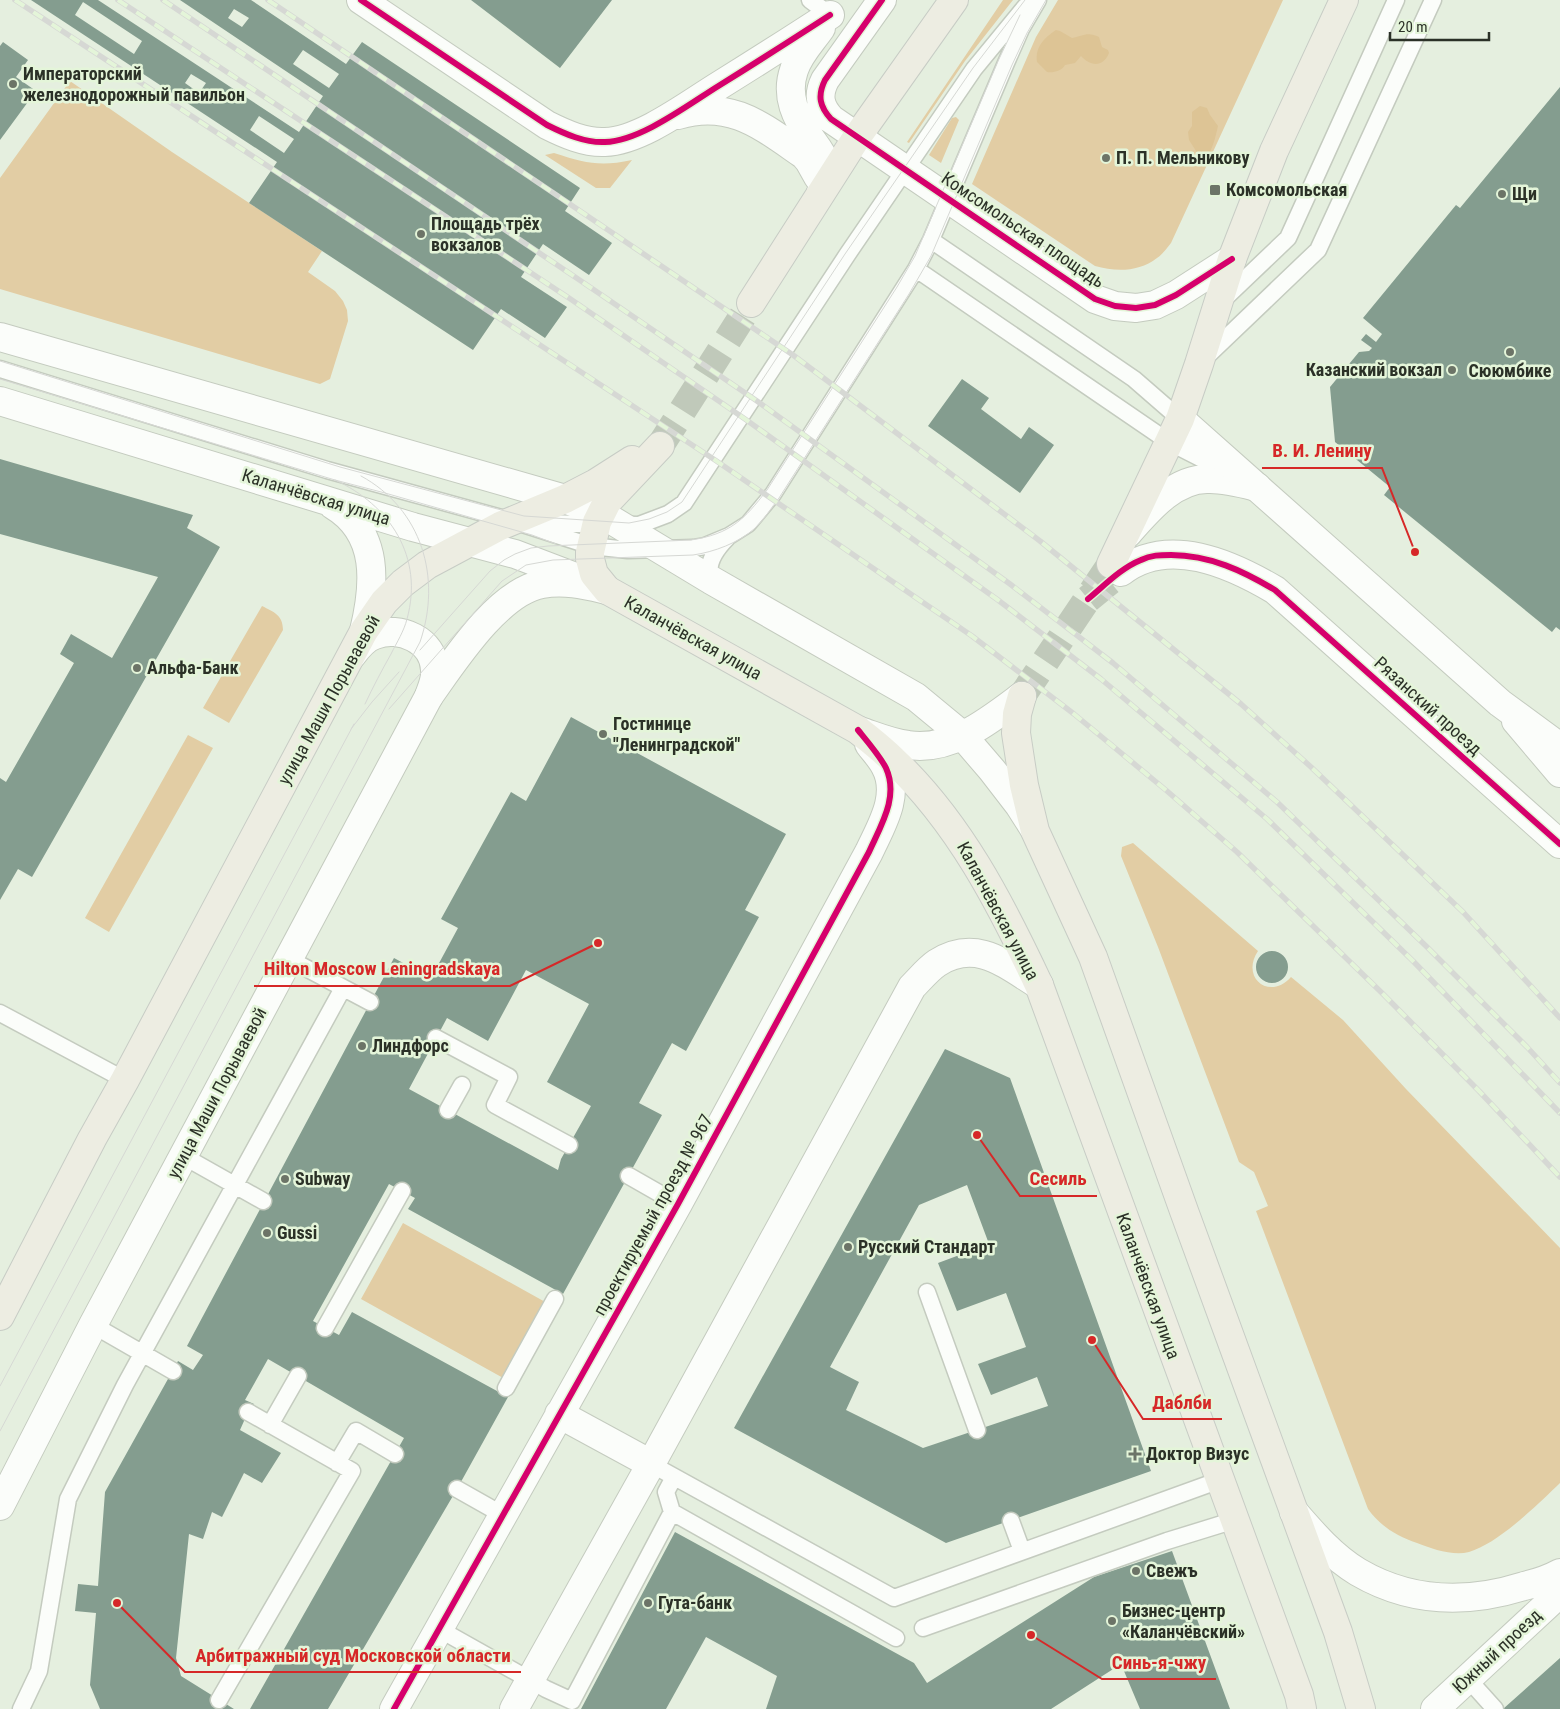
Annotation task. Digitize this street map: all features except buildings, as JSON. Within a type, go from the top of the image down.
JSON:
[{"type":"main road","points":[[751,303],[856,137],[954,0]]},
{"type":"main road","points":[[1116,568],[1126,536],[1174,431],[1199,364],[1232,259],[1274,151],[1344,0]]},
{"type":"main road","name":"улица Маши Порываевой","points":[[0,1316],[92,1139],[364,631],[384,602],[403,583],[427,565],[596,483],[657,444],[607,502],[602,527]]},
{"type":"main road","points":[[602,527],[590,552],[591,566],[599,581],[607,590]]},
{"type":"main road","name":"Каланчёвская улица","points":[[607,590],[858,730],[912,779],[944,816],[965,845],[1001,908],[1039,985],[1299,1695],[1302,1709]]},
{"type":"main road","points":[[1022,696],[1017,714],[1016,733],[1024,785],[1035,831],[1093,957],[1338,1632],[1360,1709]]},
{"type":"street","points":[[361,0],[531,115],[563,133],[592,141],[604,142],[626,138],[659,122],[690,111],[715,110],[735,114],[758,123],[804,155],[815,171],[821,192]]},
{"type":"street","name":"Комсомольская площадь","points":[[882,0],[820,89],[820,100],[824,111],[831,119],[1095,299],[1115,306],[1136,308],[1155,305],[1176,295],[1232,259]]},
{"type":"street","points":[[659,122],[827,5]]},
{"type":"street","points":[[821,192],[826,172],[826,163],[796,116],[790,93],[791,81],[799,59],[827,5]]},
{"type":"street","points":[[0,337],[565,499],[602,527],[660,549],[916,697],[962,735],[1019,805],[1035,831]]},
{"type":"street","name":"Каланчёвская улица","points":[[0,401],[413,527],[515,554],[607,590]]},
{"type":"street","points":[[1174,431],[1256,487],[1500,703],[1560,747]]},
{"type":"street","points":[[1126,536],[1144,514],[1166,495],[1186,482],[1208,478],[1256,487]]},
{"type":"street","points":[[323,499],[339,509],[355,524],[366,542],[371,558],[370,606],[364,631]]},
{"type":"street","name":"Рязанский проезд","points":[[1116,568],[1154,555],[1180,555],[1212,560],[1233,568],[1275,590],[1560,844]]},
{"type":"street","name":"улица Маши Порываевой","points":[[2,1501],[93,1325],[429,696],[482,626],[519,594],[540,584],[555,582],[576,583],[607,590]]},
{"type":"street","points":[[352,655],[365,640],[373,635],[392,631],[410,635],[424,645],[433,658],[435,669],[434,681],[429,696]]},
{"type":"street","points":[[858,730],[909,746],[944,743],[992,718],[1022,696]]},
{"type":"street","points":[[1500,703],[1560,773]]},
{"type":"street","name":"проектируемый проезд № 967","points":[[394,1709],[678,1204],[869,852],[888,811],[891,786],[886,767],[858,730]]},
{"type":"street","points":[[514,1709],[530,1680],[663,1470],[912,987],[936,963],[960,952],[978,952],[1004,963],[1039,985]]},
{"type":"street","points":[[560,1414],[663,1470]]},
{"type":"street","name":"Южный проезд","points":[[1294,1512],[1315,1536],[1358,1572],[1387,1586],[1408,1593],[1439,1598],[1470,1599],[1505,1592],[1550,1579],[1560,1573]]},
{"type":"street","name":"Южный проезд","points":[[1435,1709],[1560,1593]]},
{"type":"lane","points":[[0,369],[327,470],[514,522],[602,527],[639,525],[650,522],[668,514],[684,503],[847,255],[974,69],[1031,0]]},
{"type":"lane","points":[[514,522],[602,527],[628,550],[705,546],[729,536],[748,524],[773,494],[916,270],[1021,30],[1038,0]]},
{"type":"lane","points":[[1218,306],[1288,238],[1396,0]]},
{"type":"lane","points":[[1199,364],[1318,250],[1432,0]]},
{"type":"lane","points":[[930,240],[1134,379],[1174,431]]},
{"type":"lane","points":[[916,270],[1174,431]]},
{"type":"lane","points":[[711,580],[709,574],[711,561],[717,550],[729,536]]},
{"type":"lane","points":[[289,959],[370,1002]]},
{"type":"lane","points":[[21,1709],[39,1671],[68,1499],[142,1353],[343,988]]},
{"type":"lane","points":[[2,1018],[125,1080]]},
{"type":"lane","points":[[436,1038],[509,1077],[495,1105],[569,1145]]},
{"type":"lane","points":[[448,1110],[462,1085]]},
{"type":"lane","points":[[183,1156],[263,1201]]},
{"type":"lane","points":[[628,1176],[678,1204]]},
{"type":"lane","points":[[325,1328],[359,1253],[402,1191]]},
{"type":"lane","points":[[927,1292],[977,1430]]},
{"type":"lane","points":[[506,1388],[555,1299]]},
{"type":"lane","points":[[93,1325],[173,1371]]},
{"type":"lane","points":[[270,1425],[298,1376]]},
{"type":"lane","points":[[219,1700],[352,1472],[248,1412]]},
{"type":"lane","points":[[338,1464],[356,1431],[395,1454]]},
{"type":"lane","points":[[439,1629],[577,1704],[672,1512],[666,1492],[663,1470]]},
{"type":"lane","points":[[663,1470],[894,1598],[1220,1480]]},
{"type":"lane","points":[[458,1489],[503,1515]]},
{"type":"lane","points":[[672,1512],[896,1638]]},
{"type":"lane","points":[[923,1628],[1234,1520]]},
{"type":"lane","points":[[1011,1521],[1022,1551]]},
{"type":"lane","points":[[1468,1679],[1495,1709]]},
{"type":"shaded area","points":[[1003,0],[1013,0],[965,61],[909,143],[907,142]]},
{"type":"shaded area","points":[[1058,0],[1283,0],[1171,243],[1159,257],[1143,266],[1119,270],[1095,266],[972,184],[1036,37]]},
{"type":"shaded area","points":[[1056,30],[1072,38],[1085,34],[1095,35],[1099,37],[1102,47],[1108,50],[1109,53],[1100,63],[1088,62],[1081,56],[1075,63],[1065,65],[1057,71],[1047,72],[1037,62],[1037,52],[1044,40]]},
{"type":"shaded area","points":[[70,81],[172,152],[322,251],[308,272],[335,291],[347,310],[348,321],[330,379],[320,384],[0,289],[0,178]]},
{"type":"shaded area","points":[[1200,106],[1207,108],[1218,126],[1210,152],[1208,155],[1201,156],[1189,140],[1188,132],[1192,126],[1192,112]]},
{"type":"shaded area","points":[[956,117],[959,120],[941,163],[929,155],[952,118]]},
{"type":"shaded area","points":[[554,153],[593,163],[632,160],[610,188],[596,188],[545,155]]},
{"type":"shaded area","points":[[262,606],[280,617],[283,630],[229,723],[203,708]]},
{"type":"shaded area","points":[[188,735],[213,748],[109,932],[85,918]]},
{"type":"shaded area","points":[[1133,843],[1258,951],[1253,961],[1253,970],[1255,977],[1260,983],[1274,987],[1283,984],[1291,977],[1343,1020],[1406,1089],[1560,1248],[1560,1483],[1493,1541],[1463,1553],[1429,1548],[1390,1530],[1378,1521],[1368,1509],[1256,1211],[1268,1206],[1254,1172],[1239,1162],[1158,947],[1121,856],[1122,847]]},
{"type":"shaded area","points":[[403,1223],[547,1303],[505,1379],[361,1299]]},
{"type":"tunnel","points":[[660,446],[751,303]]},
{"type":"tunnel","points":[[1022,696],[1111,564]]},
{"type":"tunnel","points":[[1088,599],[1121,572]]},
{"type":"tram line","points":[[0,361],[340,467],[524,516],[629,523],[649,519],[667,512],[682,502],[845,254],[973,68],[1025,0]]},
{"type":"tram line","points":[[389,709],[502,581],[526,565],[553,560],[693,555],[709,552],[733,543],[758,525],[779,498],[909,294],[931,256],[1012,65],[1027,33],[1046,0]]},
{"type":"tram line","points":[[420,650],[490,571],[515,554],[531,548],[548,546],[691,540],[716,534],[735,524],[751,510],[767,490],[915,256],[999,59],[1020,15]]},
{"type":"tram line","points":[[0,379],[335,480],[532,535],[556,544]]},
{"type":"tram line","points":[[0,1431],[420,642],[429,594],[427,570],[422,547],[412,526],[399,507],[382,490],[361,476]]},
{"type":"tram line","points":[[335,480],[355,491],[372,504],[386,519],[398,536],[406,554],[411,575],[411,596],[406,623],[365,704]]},
{"type":"tram line","points":[[351,729],[399,672]]},
{"type":"tram line","points":[[0,1386],[354,724]]},
{"type":"railway","points":[[15,0],[715,460],[972,636],[1074,714],[1237,852],[1382,993],[1479,1091],[1560,1177]]},
{"type":"railway","points":[[118,0],[569,298],[745,419],[998,600],[1101,679],[1267,819],[1413,961],[1560,1113]]},
{"type":"railway","points":[[163,0],[757,401],[1010,584],[1113,663],[1277,802],[1427,947],[1527,1047],[1560,1083]]},
{"type":"railway","points":[[268,0],[793,355],[1040,541],[1241,704],[1311,767],[1463,912],[1560,1018]]},
{"type":"cycle path","points":[[361,0],[547,125],[575,137],[598,142],[619,140],[649,129],[830,15]]},
{"type":"cycle path","points":[[882,0],[825,80],[820,96],[822,106],[831,119],[1095,299],[1115,306],[1136,308],[1155,305],[1176,295],[1232,259]]},
{"type":"cycle path","points":[[1088,599],[1113,577],[1134,563],[1156,556],[1185,556],[1213,561],[1251,577],[1275,590],[1560,844]]},
{"type":"cycle path","points":[[394,1709],[678,1204],[869,852],[887,811],[891,790],[886,768],[858,730]]},
{"type":"place","name":"Императорский железнодорожный павильон","points":[[13,84]]},
{"type":"place","name":"П. П. Мельникову","points":[[1106,158]]},
{"type":"place","name":"Комсомольская","points":[[1215,190]]},
{"type":"place","name":"Щи","points":[[1502,194]]},
{"type":"place","name":"Площадь трёх вокзалов","points":[[421,234]]},
{"type":"place","name":"Сююмбике","points":[[1510,352]]},
{"type":"place","name":"Казанский вокзал","points":[[1452,370]]},
{"type":"place","name":"В. И. Ленину","points":[[1415,552]]},
{"type":"place","name":"Альфа-Банк","points":[[137,668]]},
{"type":"place","name":"Гостинице \"Ленинградской\"","points":[[603,734]]},
{"type":"place","name":"Hilton Moscow Leningradskaya","points":[[598,943]]},
{"type":"place","name":"Линдфорс","points":[[362,1046]]},
{"type":"place","name":"Сесиль","points":[[977,1135]]},
{"type":"place","name":"Subway","points":[[285,1179]]},
{"type":"place","name":"Gussi","points":[[267,1233]]},
{"type":"place","name":"Русский Стандарт","points":[[848,1247]]},
{"type":"place","name":"Даблби","points":[[1092,1340]]},
{"type":"place","name":"Доктор Визус","points":[[1135,1454]]},
{"type":"place","name":"Свежъ","points":[[1136,1571]]},
{"type":"place","name":"Арбитражный суд Московской области","points":[[117,1603]]},
{"type":"place","name":"Гута-банк","points":[[648,1603]]},
{"type":"place","name":"Бизнес-центр «Каланчёвский»","points":[[1112,1621]]},
{"type":"place","name":"Синь-я-чжу","points":[[1031,1635]]}]
